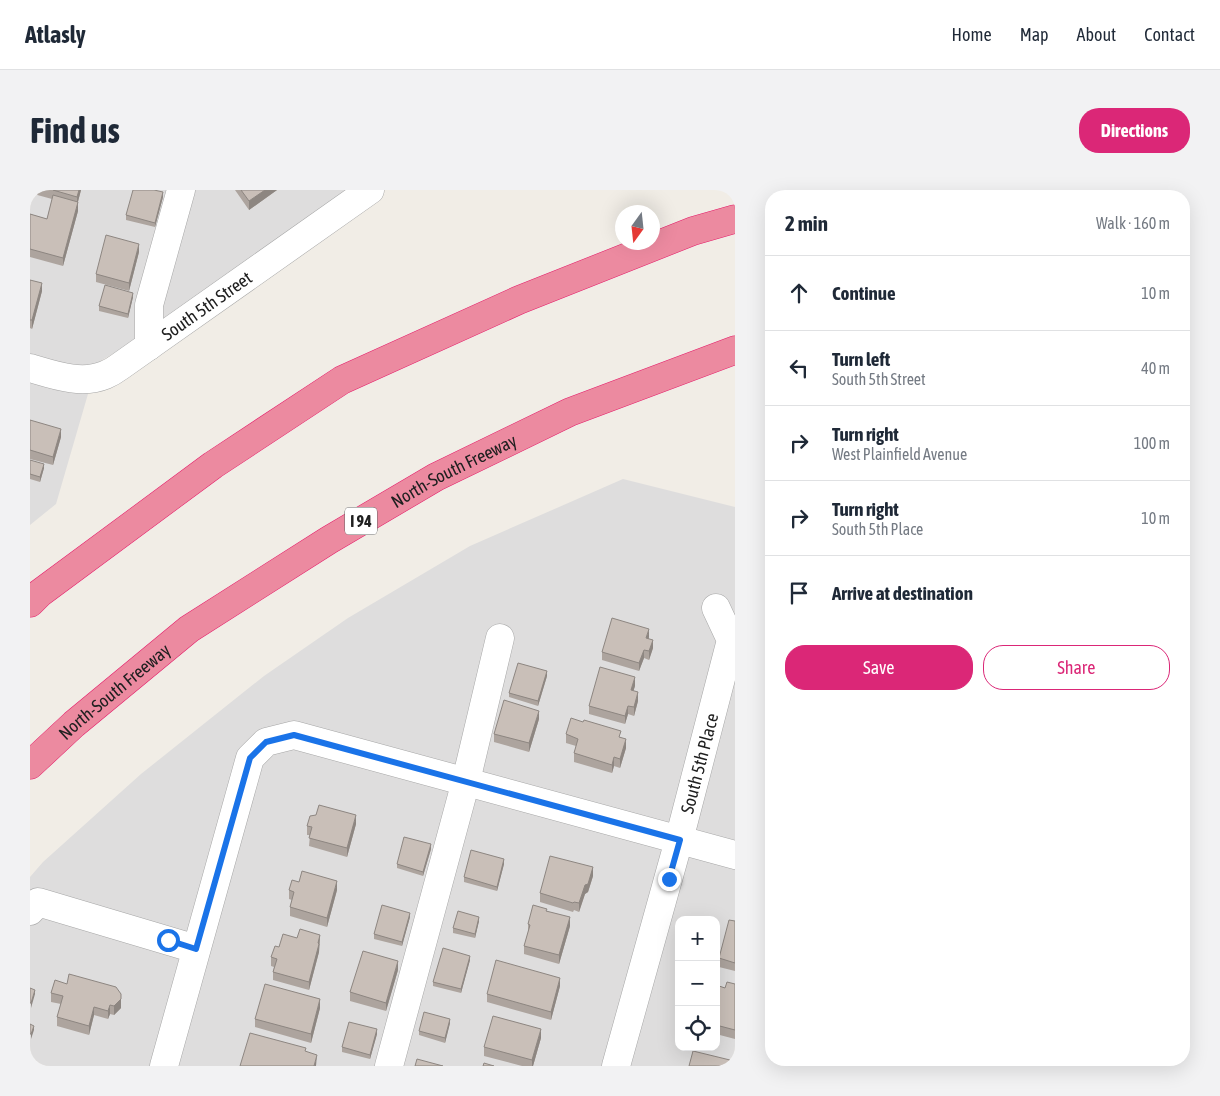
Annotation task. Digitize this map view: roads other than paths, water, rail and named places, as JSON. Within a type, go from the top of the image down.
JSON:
[{"type":"highway","points":[[30,603],[48,587],[213,465],[342,380],[519,300],[693,230],[735,220]]},
{"type":"highway","name":"North-South Freeway","points":[[30,765],[74,724],[189,629],[329,540],[436,477],[570,412],[735,350]]},
{"type":"street","points":[[149,346],[149,305],[181,190]]},
{"type":"street","name":"South 5th Street","points":[[30,368],[77,380],[104,376],[370,190]]},
{"type":"street","name":"South 5th Place","points":[[616,1066],[680,840],[731,640],[716,608]]},
{"type":"street","points":[[389,1066],[466,782],[500,638]]},
{"type":"street","points":[[164,1066],[250,758],[266,742],[294,735],[735,855]]},
{"type":"street","points":[[30,911],[38,902],[196,949]]}]
